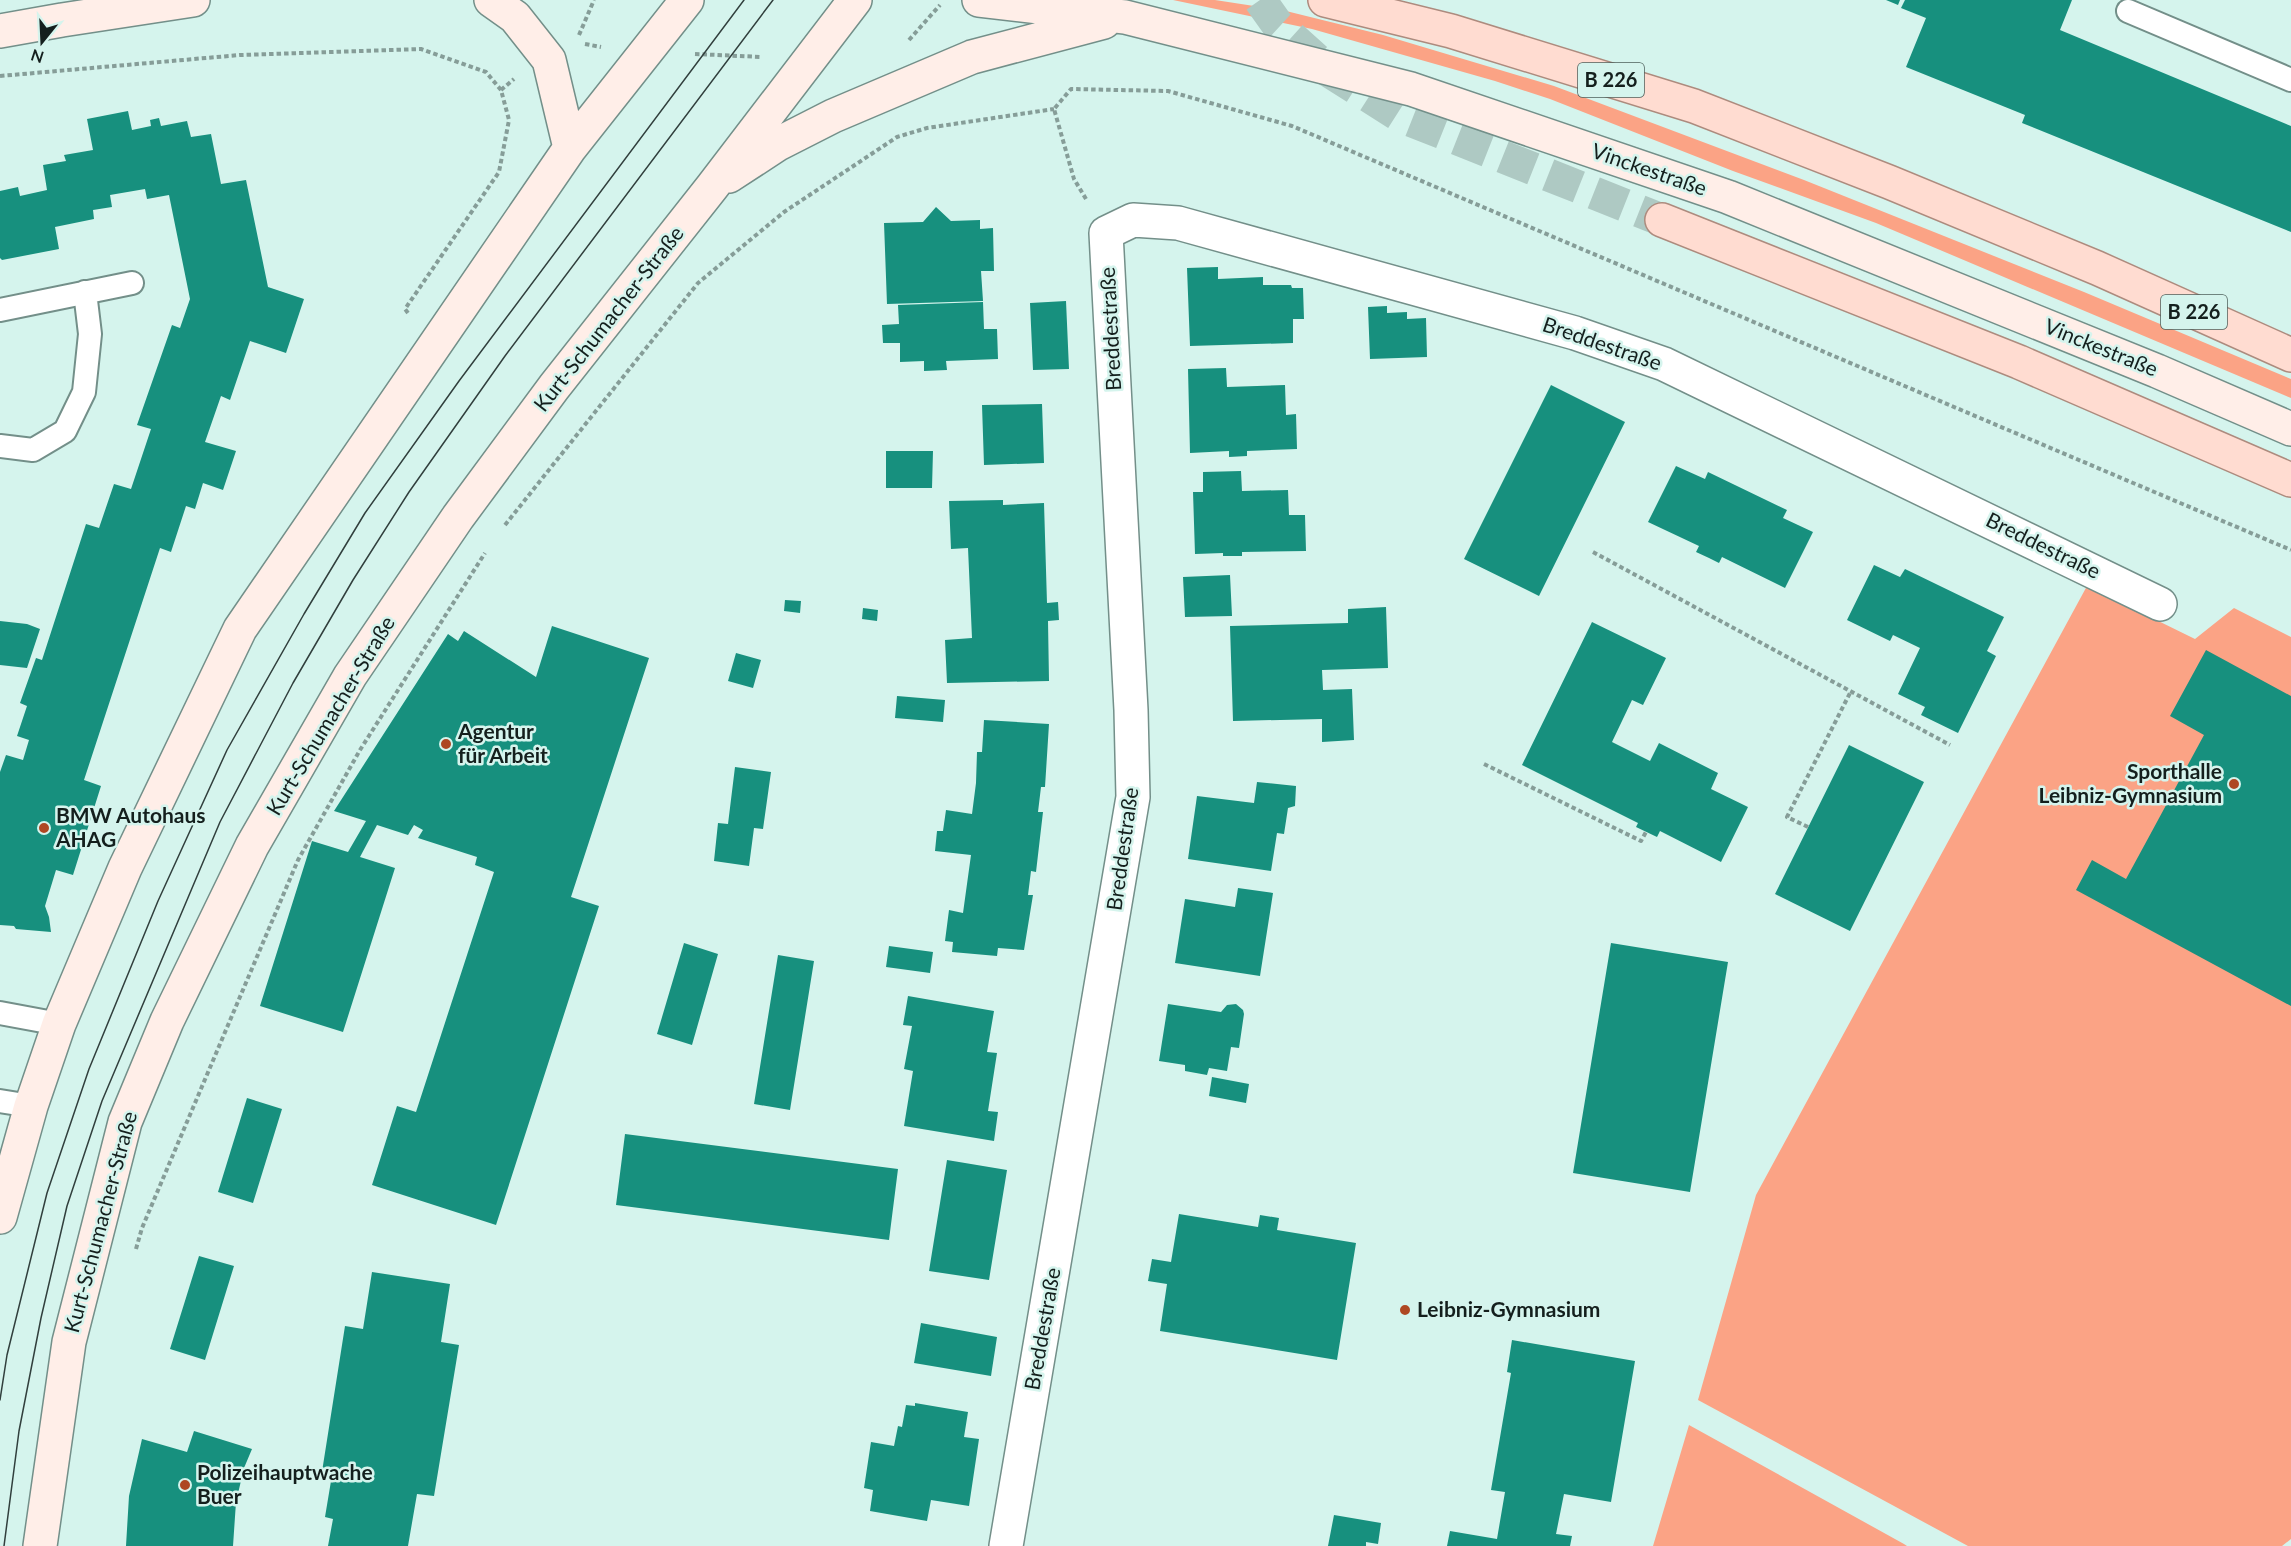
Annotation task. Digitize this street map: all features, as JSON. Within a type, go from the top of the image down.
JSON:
[{"type":"main road","points":[[0,32],[193,0]]},
{"type":"main road","points":[[491,0],[515,17],[549,60],[570,148]]},
{"type":"main road","points":[[0,1217],[16,1103],[59,1024],[126,868],[240,629],[570,148],[687,0]]},
{"type":"main road","name":"Kurt-Schumacher-Straße","points":[[40,1546],[69,1342],[124,1122],[167,1021],[252,846],[350,676],[458,517],[554,387],[855,0]]},
{"type":"main road","name":"Vinckestraße","points":[[979,0],[1125,17],[1411,88],[1728,197],[2157,371],[2291,429]]},
{"type":"main road","name":"B 226","points":[[1325,0],[1451,31],[1694,106],[1878,178],[2097,268],[2291,355]]},
{"type":"main road","points":[[712,186],[778,144],[833,116],[972,57],[1125,17]]},
{"type":"main road","name":"Vinckestraße","points":[[1662,220],[2019,362],[2291,480]]},
{"type":"street","name":"Breddestraße","points":[[1006,1546],[1133,797],[1131,710],[1106,233],[1132,220],[1178,223],[1575,333],[1664,364],[2160,604]]},
{"type":"lane","points":[[2128,11],[2291,80]]},
{"type":"lane","points":[[0,310],[132,283]]},
{"type":"lane","points":[[0,446],[33,450],[65,431],[84,392],[90,334],[85,292]]},
{"type":"lane","points":[[0,1013],[59,1024]]},
{"type":"path","points":[[594,0],[576,42],[642,57],[705,53],[808,61]]},
{"type":"path","points":[[0,76],[240,55],[421,49],[486,72],[501,90],[509,120],[500,172],[405,309],[433,347]]},
{"type":"path","points":[[502,529],[698,283],[784,212],[897,136],[927,128],[1054,109],[1071,89],[1168,91],[1292,126],[2291,550]]},
{"type":"path","points":[[1054,109],[1074,179],[1106,233]]},
{"type":"path","points":[[136,1250],[142,1228],[298,860],[360,750],[488,548]]},
{"type":"path","points":[[1593,552],[1950,745]]},
{"type":"path","points":[[1808,827],[1787,817],[1851,691]]},
{"type":"path","points":[[1484,764],[1641,841],[1646,832]]},
{"type":"shaded area","points":[[1173,0],[1215,0],[1286,11],[1383,35],[1554,86],[1804,180],[2084,292],[2291,379],[2291,398],[1876,223],[1733,171],[1550,99],[1312,29]]},
{"type":"shaded area","points":[[2087,586],[2195,639],[2234,608],[2291,637],[2291,1539],[2282,1546],[1968,1546],[1698,1400],[1756,1195]]},
{"type":"shaded area","points":[[1689,1425],[1904,1544],[1907,1546],[1653,1546]]},
{"type":"building","points":[[1886,0],[1900,0],[1898,5]]},
{"type":"building","points":[[1905,0],[2072,0],[2060,30],[2291,126],[2291,232],[2022,123],[2025,115],[1906,67],[1926,18],[1901,8]]},
{"type":"building","points":[[128,111],[132,130],[151,126],[150,120],[159,118],[161,126],[187,121],[191,137],[211,134],[221,184],[246,180],[268,287],[304,299],[286,353],[250,341],[230,400],[221,396],[205,442],[236,451],[223,490],[203,483],[195,509],[186,506],[171,552],[160,548],[84,780],[101,786],[73,875],[56,870],[45,906],[51,932],[16,929],[14,926],[0,925],[0,772],[6,755],[23,760],[29,740],[17,736],[27,706],[20,703],[36,658],[42,660],[86,524],[99,528],[114,484],[131,489],[151,429],[137,425],[172,325],[180,328],[190,299],[169,195],[147,199],[145,189],[110,195],[112,207],[93,210],[94,219],[55,227],[59,249],[2,260],[0,258],[0,191],[18,187],[20,196],[47,190],[43,165],[66,161],[64,155],[93,150],[87,119]]},
{"type":"building","points":[[936,207],[951,221],[980,220],[980,229],[993,228],[994,271],[981,271],[983,301],[887,304],[884,223],[923,222]]},
{"type":"building","points":[[1218,267],[1218,279],[1263,277],[1263,285],[1291,285],[1292,288],[1303,288],[1304,319],[1293,319],[1293,343],[1190,346],[1187,268]]},
{"type":"building","points":[[1066,301],[1069,369],[1033,370],[1030,303]]},
{"type":"building","points":[[983,302],[984,329],[997,329],[998,359],[946,361],[947,370],[924,371],[924,361],[900,362],[900,343],[883,343],[882,325],[899,324],[898,305]]},
{"type":"building","points":[[1387,306],[1387,313],[1407,312],[1407,319],[1426,318],[1427,357],[1370,359],[1368,307]]},
{"type":"building","points":[[1226,368],[1227,387],[1285,385],[1286,415],[1296,414],[1297,449],[1247,451],[1247,456],[1229,457],[1229,451],[1190,453],[1188,369]]},
{"type":"building","points":[[1551,385],[1625,422],[1539,596],[1464,559]]},
{"type":"building","points":[[1042,404],[1044,463],[984,465],[982,405]]},
{"type":"building","points":[[886,451],[933,451],[932,488],[886,488]]},
{"type":"building","points":[[1676,466],[1705,479],[1708,472],[1787,510],[1783,518],[1813,532],[1785,588],[1722,557],[1719,563],[1696,552],[1699,546],[1648,522]]},
{"type":"building","points":[[1241,471],[1242,491],[1288,490],[1289,515],[1305,515],[1306,551],[1242,552],[1242,556],[1223,556],[1223,553],[1195,554],[1193,492],[1203,492],[1203,472]]},
{"type":"building","points":[[1003,500],[1003,505],[1044,503],[1047,603],[1058,602],[1059,620],[1048,621],[1049,681],[947,683],[945,640],[972,638],[968,548],[951,549],[949,501]]},
{"type":"building","points":[[1874,565],[1900,577],[1905,569],[2004,617],[1987,651],[1996,656],[1958,733],[1921,715],[1925,707],[1898,694],[1920,648],[1893,635],[1890,641],[1847,620]]},
{"type":"building","points":[[1230,575],[1232,616],[1185,617],[1183,577]]},
{"type":"building","points":[[785,600],[801,601],[800,613],[784,611]]},
{"type":"building","points":[[1386,607],[1388,668],[1322,670],[1323,690],[1352,689],[1354,740],[1322,742],[1322,719],[1233,721],[1230,626],[1348,623],[1348,609]]},
{"type":"building","points":[[863,608],[878,610],[877,621],[862,619]]},
{"type":"building","points":[[0,621],[27,624],[40,629],[27,668],[0,665]]},
{"type":"building","points":[[1592,622],[1666,658],[1643,705],[1632,700],[1612,742],[1650,761],[1659,743],[1718,773],[1711,789],[1748,807],[1721,862],[1660,831],[1657,837],[1636,827],[1638,823],[1522,765]]},
{"type":"building","points":[[552,626],[649,658],[571,897],[599,906],[496,1225],[372,1185],[397,1106],[416,1112],[494,872],[475,865],[477,857],[418,838],[423,830],[414,825],[408,835],[377,825],[360,857],[395,868],[343,1032],[260,1006],[312,841],[348,852],[366,821],[334,811],[448,634],[458,641],[464,631],[536,677]]},
{"type":"building","points":[[2206,650],[2291,696],[2291,1006],[2076,890],[2092,860],[2126,879],[2151,833],[2204,735],[2170,716]]},
{"type":"building","points":[[736,653],[761,660],[753,688],[728,681]]},
{"type":"building","points":[[897,696],[945,700],[943,722],[895,718]]},
{"type":"building","points":[[984,720],[1049,724],[1045,787],[1041,787],[1038,812],[1043,812],[1036,872],[1031,871],[1028,895],[1033,895],[1024,950],[998,948],[997,956],[952,952],[953,942],[945,941],[949,910],[963,913],[971,855],[935,851],[937,831],[943,831],[946,810],[972,814],[977,752],[982,752]]},
{"type":"building","points":[[1849,745],[1924,782],[1850,931],[1775,894]]},
{"type":"building","points":[[735,767],[771,772],[763,829],[754,828],[749,866],[714,861],[718,823],[728,824]]},
{"type":"building","points":[[1257,782],[1296,786],[1295,806],[1288,808],[1284,834],[1277,833],[1271,871],[1188,859],[1197,796],[1254,803]]},
{"type":"building","points":[[1238,888],[1273,893],[1260,976],[1175,963],[1185,899],[1235,907]]},
{"type":"building","points":[[684,943],[718,954],[692,1045],[657,1034]]},
{"type":"building","points":[[1611,943],[1728,962],[1690,1192],[1573,1173]]},
{"type":"building","points":[[889,946],[933,952],[930,973],[886,967]]},
{"type":"building","points":[[778,955],[814,961],[790,1110],[754,1104]]},
{"type":"building","points":[[908,996],[994,1011],[987,1052],[997,1053],[988,1111],[998,1112],[994,1141],[904,1126],[913,1071],[904,1069],[912,1026],[903,1025]]},
{"type":"building","points":[[1168,1004],[1221,1012],[1227,1005],[1236,1004],[1243,1010],[1239,1048],[1231,1047],[1227,1071],[1209,1068],[1207,1075],[1185,1071],[1185,1065],[1159,1061]]},
{"type":"building","points":[[1212,1077],[1249,1084],[1246,1103],[1209,1096]]},
{"type":"building","points":[[247,1098],[282,1109],[253,1203],[218,1192]]},
{"type":"building","points":[[625,1134],[898,1169],[889,1240],[616,1205]]},
{"type":"building","points":[[947,1160],[1007,1170],[989,1280],[929,1271]]},
{"type":"building","points":[[1179,1214],[1258,1227],[1260,1215],[1279,1218],[1277,1230],[1356,1243],[1337,1360],[1160,1331],[1167,1284],[1148,1281],[1152,1259],[1171,1262]]},
{"type":"building","points":[[199,1256],[234,1266],[205,1360],[170,1349]]},
{"type":"building","points":[[372,1272],[450,1284],[441,1342],[459,1345],[434,1496],[417,1494],[408,1546],[328,1546],[333,1519],[325,1517],[331,1481],[339,1481],[321,1478],[345,1326],[363,1329]]},
{"type":"building","points":[[921,1323],[997,1337],[991,1376],[914,1363]]},
{"type":"building","points":[[1512,1340],[1635,1361],[1611,1502],[1564,1494],[1556,1534],[1572,1536],[1570,1546],[1447,1546],[1450,1531],[1497,1539],[1505,1492],[1491,1490],[1511,1373],[1507,1372]]},
{"type":"building","points":[[915,1403],[968,1412],[964,1437],[979,1439],[969,1506],[931,1500],[927,1521],[870,1511],[873,1490],[864,1488],[871,1442],[894,1446],[898,1426],[902,1427],[906,1405],[915,1406]]},
{"type":"building","name":"Polizeihauptwache Buer","points":[[194,1431],[252,1449],[244,1468],[236,1502],[233,1546],[126,1546],[129,1496],[142,1439],[187,1452]]},
{"type":"building","points":[[1334,1515],[1381,1523],[1378,1544],[1366,1542],[1366,1546],[1328,1546]]},
{"type":"tunnel","points":[[1260,0],[1277,24],[1329,71],[1400,116],[1662,220]]},
{"type":"tram line","points":[[0,1400],[7,1355],[47,1193],[89,1069],[158,901],[227,750],[304,614],[365,513],[459,381],[744,0]]},
{"type":"tram line","points":[[4,1546],[19,1431],[41,1318],[67,1206],[102,1101],[220,822],[293,683],[353,580],[409,492],[505,356],[773,0]]},
{"type":"place","name":"Agentur für Arbeit","points":[[446,744]]},
{"type":"place","name":"Sporthalle Leibniz-Gymnasium","points":[[2234,784]]},
{"type":"place","name":"BMW Autohaus AHAG","points":[[44,828]]},
{"type":"place","name":"Leibniz-Gymnasium","points":[[1405,1310]]},
{"type":"place","name":"Polizeihauptwache Buer","points":[[185,1485]]}]
